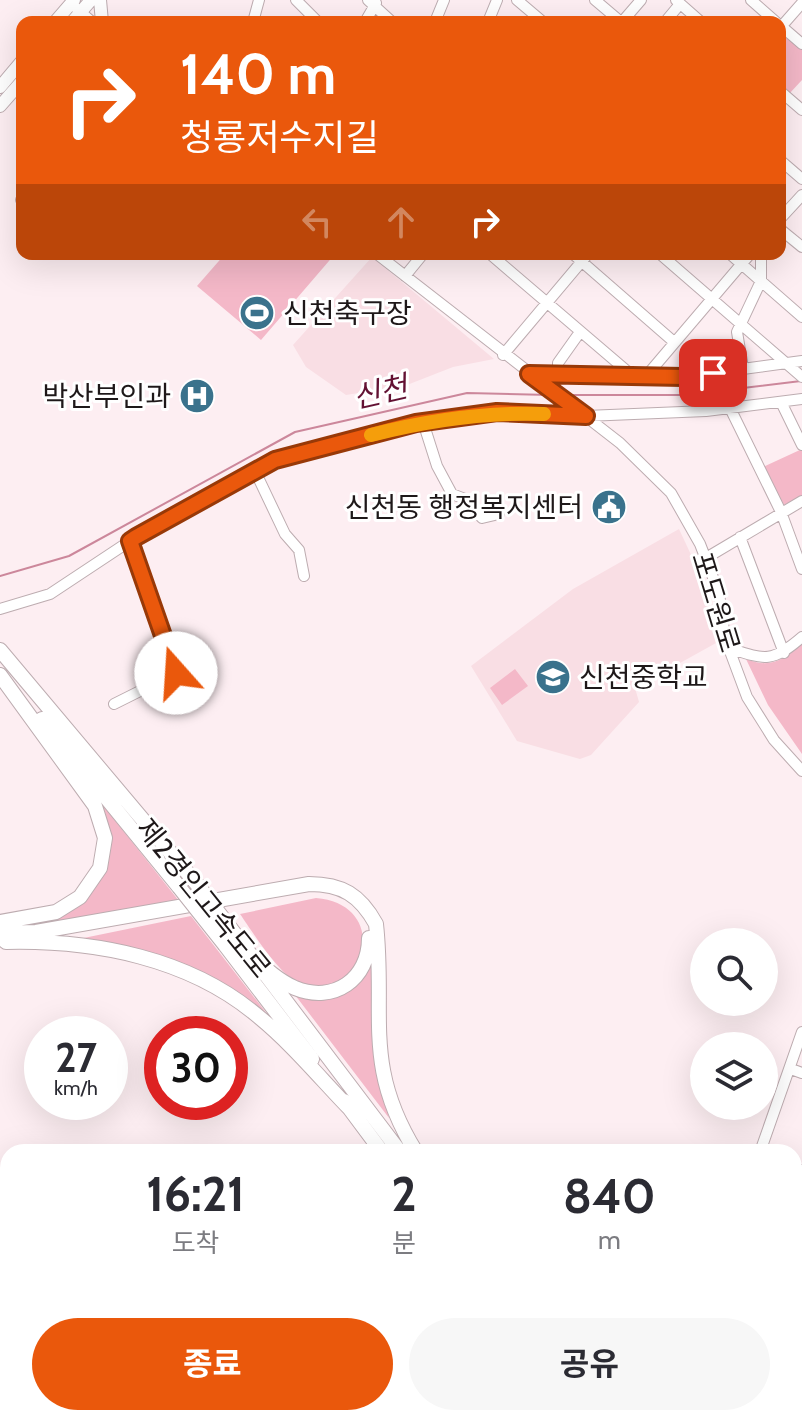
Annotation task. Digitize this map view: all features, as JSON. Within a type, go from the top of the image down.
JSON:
[{"type":"highway","name":"제2경인고속도로","points":[[0,650],[196,883],[394,1144]]},
{"type":"highway","name":"제2경인고속도로","points":[[0,672],[179,887],[376,1144]]},
{"type":"highway","points":[[0,672],[95,806],[105,838],[100,868],[80,897],[56,912],[0,922]]},
{"type":"highway","points":[[4,939],[309,884],[328,884],[346,889],[367,908],[376,924],[379,1060],[395,1114],[412,1144]]},
{"type":"highway","points":[[4,939],[309,892],[326,893],[351,903],[359,911],[369,934],[363,968],[352,982],[326,994],[298,990],[254,958]]},
{"type":"highway","points":[[4,939],[134,953],[212,985],[258,1016],[350,1109]]},
{"type":"main road","points":[[75,9],[91,0]]},
{"type":"main road","points":[[0,87],[16,68]]},
{"type":"main road","points":[[0,106],[16,88]]},
{"type":"street","points":[[296,0],[312,16]]},
{"type":"street","points":[[517,0],[536,16]]},
{"type":"street","points":[[595,0],[615,16]]},
{"type":"street","points":[[627,16],[641,0]]},
{"type":"street","points":[[751,0],[769,16]]},
{"type":"street","points":[[678,2],[694,16]]},
{"type":"street","points":[[786,18],[802,3]]},
{"type":"street","points":[[786,31],[802,44]]},
{"type":"street","points":[[786,96],[802,110]]},
{"type":"street","points":[[786,165],[802,179]]},
{"type":"street","points":[[786,212],[802,195]]},
{"type":"street","points":[[786,234],[802,247]]},
{"type":"street","points":[[385,260],[531,376],[634,377],[648,374],[683,377],[743,368],[795,370]]},
{"type":"street","points":[[405,276],[418,260]]},
{"type":"street","points":[[497,260],[634,377]]},
{"type":"street","points":[[503,355],[579,260]]},
{"type":"street","points":[[584,260],[674,342]]},
{"type":"street","points":[[667,260],[795,370]]},
{"type":"street","points":[[737,260],[802,317]]},
{"type":"street","points":[[648,374],[745,260]]},
{"type":"street","points":[[743,368],[737,332],[761,281],[761,260]]},
{"type":"street","points":[[558,375],[558,363],[580,332]]},
{"type":"street","points":[[795,370],[802,361]]},
{"type":"street","name":"포도원로","points":[[531,376],[620,443],[671,493],[706,558],[719,593],[729,648],[747,697],[774,740],[802,771]]},
{"type":"street","points":[[0,609],[50,594],[130,541],[275,460],[423,422],[497,412],[584,414],[730,408],[802,399]]},
{"type":"street","points":[[781,402],[802,445]]},
{"type":"street","points":[[730,408],[781,512],[802,569]]},
{"type":"street","points":[[423,422],[437,466],[452,494],[465,499],[482,518],[499,514]]},
{"type":"street","points":[[255,471],[285,534],[299,550],[304,576]]},
{"type":"street","points":[[706,558],[802,501]]},
{"type":"street","points":[[740,537],[784,653]]},
{"type":"street","points":[[114,704],[176,673],[130,541]]},
{"type":"street","points":[[729,648],[765,660],[784,653],[802,637]]},
{"type":"street","points":[[763,1144],[802,1032]]},
{"type":"street","points":[[791,1069],[802,1073]]},
{"type":"shaded area","points":[[786,36],[802,49],[802,80],[789,94],[786,91]]},
{"type":"shaded area","name":"신천축구장","points":[[220,260],[330,260],[261,340],[197,286]]},
{"type":"shaded area","points":[[369,260],[376,260],[494,359],[453,367],[407,385],[346,395],[306,367],[293,345]]},
{"type":"shaded area","points":[[802,449],[802,496],[784,505],[763,467]]},
{"type":"shaded area","points":[[679,529],[707,589],[716,643],[635,688],[639,702],[591,755],[580,759],[517,741],[471,666],[573,589]]},
{"type":"shaded area","points":[[802,644],[802,754],[768,705],[746,659],[770,663]]},
{"type":"shaded area","points":[[515,669],[528,686],[502,705],[490,688]]},
{"type":"shaded area","points":[[82,779],[179,901],[35,928],[3,929],[41,921],[71,909],[83,900],[102,872],[109,852]]},
{"type":"shaded area","points":[[316,898],[340,904],[355,916],[362,932],[362,950],[356,966],[345,979],[328,987],[307,987],[288,976],[240,914]]},
{"type":"shaded area","points":[[191,916],[271,1019],[183,964],[145,952],[69,941]]},
{"type":"shaded area","points":[[372,957],[371,1025],[389,1118],[292,991],[326,998]]},
{"type":"waterway","name":"신천","points":[[564,395],[684,395],[801,381]]},
{"type":"waterway","name":"신천","points":[[0,576],[69,556],[295,432],[467,393],[550,395]]},
{"type":"slow traffic","points":[[371,435],[416,423],[497,412],[544,414]]},
{"type":"place","name":"신천축구장","points":[[257,313]]},
{"type":"place","name":"박산부인과","points":[[197,396]]},
{"type":"place","name":"신천동 행정복지센터","points":[[609,507]]},
{"type":"place","name":"신천중학교","points":[[553,677]]},
{"type":"route","points":[[176,673],[130,541],[136,537],[275,460],[416,423],[497,412],[586,416],[529,374],[683,377],[713,373]]}]
